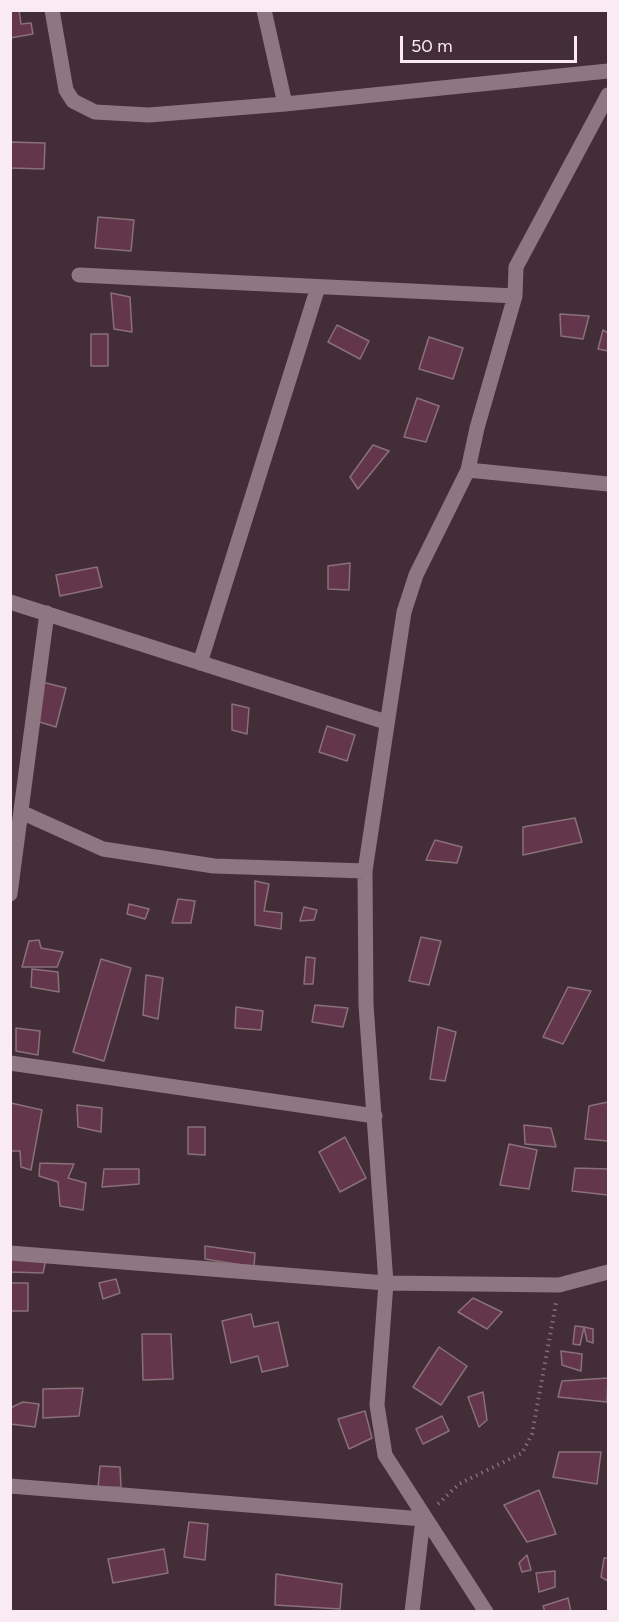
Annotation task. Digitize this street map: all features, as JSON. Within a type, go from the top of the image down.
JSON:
[{"type":"street","points":[[52,10],[66,90],[73,101],[95,112],[149,115],[285,104],[609,71]]},
{"type":"street","points":[[264,10],[285,104]]},
{"type":"street","points":[[486,1611],[423,1519],[385,1455],[383,1445],[377,1405],[386,1283],[366,1005],[365,871],[404,612],[416,575],[468,470],[477,428],[515,296],[516,267],[609,95]]},
{"type":"street","points":[[79,276],[515,296]]},
{"type":"street","points":[[200,663],[318,287]]},
{"type":"street","points":[[468,470],[609,484]]},
{"type":"street","points":[[10,602],[386,722]]},
{"type":"street","points":[[10,894],[46,613]]},
{"type":"street","points":[[21,812],[102,849],[214,866],[365,871]]},
{"type":"street","points":[[10,1063],[375,1116]]},
{"type":"street","points":[[10,1252],[386,1283],[559,1285],[609,1272]]},
{"type":"street","points":[[10,1486],[423,1519]]},
{"type":"street","points":[[412,1611],[423,1519]]},
{"type":"path","points":[[423,1519],[459,1484],[522,1453],[532,1434],[559,1285]]},
{"type":"building","points":[[10,10],[19,10],[21,24],[31,23],[33,34],[10,38]]},
{"type":"building","points":[[10,142],[45,143],[44,169],[10,168]]},
{"type":"building","points":[[98,217],[134,220],[131,251],[95,248]]},
{"type":"building","points":[[111,293],[130,297],[132,332],[114,329]]},
{"type":"building","points":[[560,314],[589,316],[583,339],[561,336]]},
{"type":"building","points":[[337,325],[369,341],[360,359],[328,342]]},
{"type":"building","points":[[603,330],[608,333],[608,351],[598,349]]},
{"type":"building","points":[[91,334],[108,334],[108,366],[91,366]]},
{"type":"building","points":[[429,337],[463,348],[453,379],[419,369]]},
{"type":"building","points":[[417,398],[439,406],[426,442],[404,437]]},
{"type":"building","points":[[373,445],[389,451],[358,489],[350,477]]},
{"type":"building","points":[[350,563],[349,590],[328,589],[328,566]]},
{"type":"building","points":[[97,567],[102,587],[60,596],[56,575]]},
{"type":"building","points":[[42,682],[66,688],[56,727],[33,720]]},
{"type":"building","points":[[232,704],[249,708],[247,734],[232,730]]},
{"type":"building","points":[[327,726],[355,735],[347,761],[319,752]]},
{"type":"building","points":[[575,818],[582,842],[523,855],[523,827]]},
{"type":"building","points":[[435,840],[462,847],[457,863],[426,860]]},
{"type":"building","points":[[255,881],[269,884],[264,911],[282,913],[281,929],[255,925]]},
{"type":"building","points":[[178,899],[195,901],[191,923],[172,923]]},
{"type":"building","points":[[129,904],[149,909],[145,919],[127,914]]},
{"type":"building","points":[[304,907],[317,910],[314,920],[300,921]]},
{"type":"building","points":[[421,937],[441,941],[429,985],[409,981]]},
{"type":"building","points":[[39,940],[41,948],[63,952],[57,967],[22,967],[29,941]]},
{"type":"building","points":[[306,957],[315,958],[313,984],[304,984]]},
{"type":"building","points":[[101,959],[131,968],[104,1061],[73,1052]]},
{"type":"building","points":[[32,969],[58,972],[59,992],[31,987]]},
{"type":"building","points":[[146,975],[163,978],[158,1019],[143,1015]]},
{"type":"building","points":[[568,987],[591,991],[563,1044],[543,1037]]},
{"type":"building","points":[[315,1005],[348,1008],[343,1027],[312,1022]]},
{"type":"building","points":[[236,1007],[263,1011],[261,1030],[235,1028]]},
{"type":"building","points":[[438,1027],[456,1032],[445,1081],[430,1079]]},
{"type":"building","points":[[16,1028],[40,1031],[38,1055],[16,1051]]},
{"type":"building","points":[[608,1102],[608,1141],[585,1139],[589,1106]]},
{"type":"building","points":[[11,1103],[42,1110],[31,1170],[21,1167],[20,1151],[10,1151]]},
{"type":"building","points":[[77,1105],[102,1108],[101,1132],[78,1127]]},
{"type":"building","points":[[524,1125],[551,1128],[556,1147],[525,1144]]},
{"type":"building","points":[[188,1127],[205,1127],[205,1155],[188,1154]]},
{"type":"building","points":[[345,1137],[366,1178],[340,1192],[319,1152]]},
{"type":"building","points":[[509,1144],[537,1150],[529,1189],[500,1185]]},
{"type":"building","points":[[40,1163],[74,1164],[68,1178],[86,1183],[83,1210],[60,1206],[58,1182],[39,1176]]},
{"type":"building","points":[[575,1168],[608,1169],[608,1195],[572,1191]]},
{"type":"building","points":[[104,1169],[139,1169],[139,1184],[102,1187]]},
{"type":"building","points":[[205,1246],[255,1253],[254,1267],[205,1259]]},
{"type":"building","points":[[10,1256],[46,1259],[43,1273],[10,1272]]},
{"type":"building","points":[[116,1279],[120,1293],[103,1299],[99,1283]]},
{"type":"building","points":[[10,1283],[28,1283],[28,1311],[10,1311]]},
{"type":"building","points":[[473,1298],[502,1312],[487,1329],[458,1312]]},
{"type":"building","points":[[251,1314],[254,1327],[278,1322],[288,1366],[262,1372],[258,1356],[231,1363],[222,1321]]},
{"type":"building","points":[[575,1326],[584,1327],[580,1345],[573,1344]]},
{"type":"building","points":[[584,1327],[593,1329],[593,1343],[587,1341]]},
{"type":"building","points":[[142,1334],[171,1334],[173,1379],[143,1380]]},
{"type":"building","points":[[439,1347],[467,1366],[441,1405],[413,1387]]},
{"type":"building","points":[[561,1351],[582,1354],[581,1371],[562,1365]]},
{"type":"building","points":[[608,1378],[607,1402],[558,1397],[562,1381]]},
{"type":"building","points":[[83,1388],[79,1416],[43,1418],[43,1389]]},
{"type":"building","points":[[483,1392],[487,1420],[479,1427],[468,1397]]},
{"type":"building","points":[[23,1402],[39,1404],[35,1427],[10,1424],[10,1408]]},
{"type":"building","points":[[365,1411],[372,1438],[349,1449],[338,1419]]},
{"type":"building","points":[[442,1416],[449,1431],[423,1444],[416,1429]]},
{"type":"building","points":[[559,1452],[601,1452],[597,1484],[553,1477]]},
{"type":"building","points":[[100,1466],[120,1467],[121,1487],[98,1488]]},
{"type":"building","points":[[539,1490],[556,1534],[527,1542],[504,1505]]},
{"type":"building","points":[[189,1522],[208,1524],[205,1560],[184,1557]]},
{"type":"building","points":[[164,1549],[168,1573],[113,1583],[108,1559]]},
{"type":"building","points":[[527,1555],[531,1570],[522,1572],[519,1563]]},
{"type":"building","points":[[604,1558],[608,1558],[608,1581],[601,1577]]},
{"type":"building","points":[[555,1571],[555,1587],[539,1592],[536,1573]]},
{"type":"building","points":[[276,1574],[342,1584],[340,1609],[275,1605]]},
{"type":"building","points":[[568,1598],[571,1612],[545,1612],[543,1606]]}]
